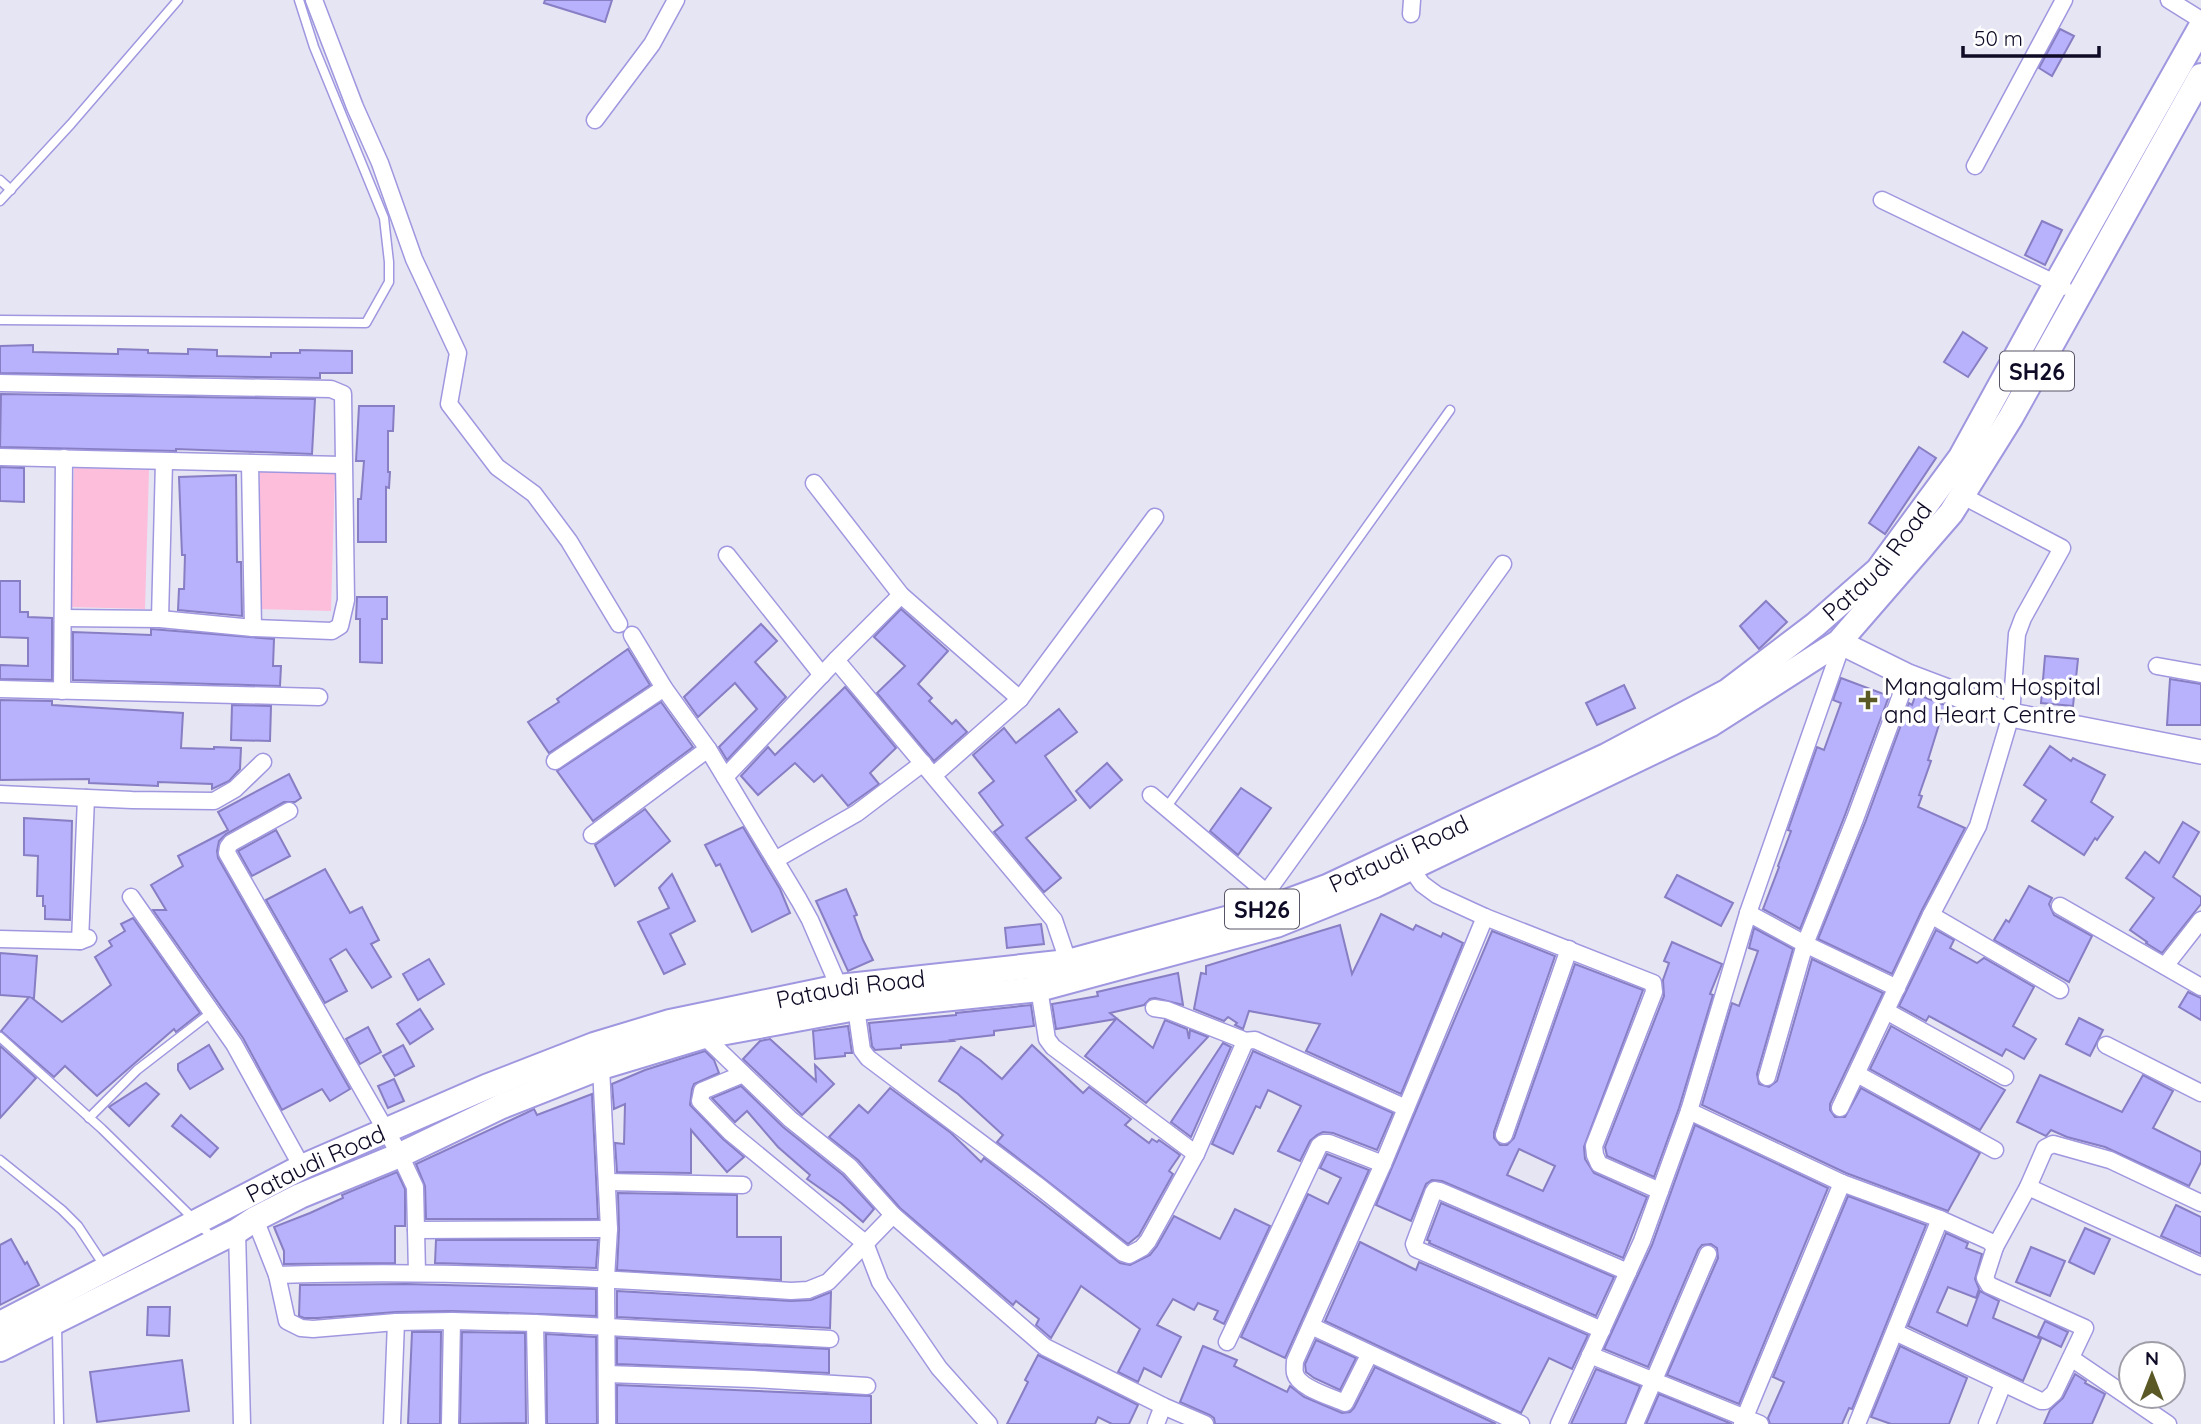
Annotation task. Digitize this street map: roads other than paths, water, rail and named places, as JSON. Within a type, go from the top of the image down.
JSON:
[{"type":"main road","name":"Pataudi Road","points":[[1405,860],[1728,691],[1815,625],[1878,570],[1961,457],[2067,289],[2201,27]]},
{"type":"main road","name":"SH26","points":[[3,1332],[57,1322],[113,1278],[236,1230],[300,1196],[400,1155],[598,1056],[704,1036],[845,1002],[1071,971],[1276,925],[1280,905],[1405,860],[1711,724],[1840,643],[1951,513],[2011,417],[2067,289],[2201,76]]},
{"type":"main road","name":"Pataudi Road","points":[[3,1332],[113,1278],[198,1221],[302,1167],[486,1087],[598,1056],[670,1022],[845,1002]]},
{"type":"street","points":[[314,0],[355,107],[380,163],[414,259],[458,353],[449,404],[496,467],[534,494],[569,541],[619,624]]},
{"type":"street","points":[[595,120],[652,44],[676,0]]},
{"type":"street","points":[[1975,166],[2064,0]]},
{"type":"street","points":[[2169,0],[2201,20]]},
{"type":"street","points":[[1882,200],[2067,289]]},
{"type":"street","points":[[0,383],[337,391],[343,394],[346,600],[340,626],[332,631],[253,628],[160,619],[63,618]]},
{"type":"street","points":[[0,457],[342,465]]},
{"type":"street","points":[[62,691],[64,458]]},
{"type":"street","points":[[160,619],[164,461]]},
{"type":"street","points":[[250,463],[253,628]]},
{"type":"street","points":[[814,483],[901,595],[1020,699]]},
{"type":"street","points":[[1840,1108],[1931,915],[1978,827],[2011,715],[2017,634],[2023,618],[2062,548],[1962,495]]},
{"type":"street","points":[[775,860],[929,769],[1020,699],[1155,517]]},
{"type":"street","points":[[727,555],[822,675]]},
{"type":"street","points":[[1152,795],[1280,905],[1503,564]]},
{"type":"street","points":[[725,777],[901,595]]},
{"type":"street","points":[[632,635],[664,688],[708,749],[810,920],[867,1058],[1123,1253],[1135,1253],[1148,1241],[1196,1154],[1243,1041]]},
{"type":"street","points":[[1559,1424],[1642,1241],[1689,1111],[1748,913],[1840,643],[1908,676],[2011,715],[2201,752]]},
{"type":"street","points":[[836,660],[1054,920],[1071,971]]},
{"type":"street","points":[[2157,666],[2201,674]]},
{"type":"street","points":[[1766,1077],[1805,944],[1908,676]]},
{"type":"street","points":[[555,761],[664,688]]},
{"type":"street","points":[[0,689],[318,696]]},
{"type":"street","points":[[592,835],[708,749]]},
{"type":"street","points":[[0,794],[214,801],[235,789],[263,762]]},
{"type":"street","points":[[0,939],[84,939],[86,798]]},
{"type":"street","points":[[289,811],[232,843],[228,847],[228,853],[400,1155],[415,1187],[417,1273]]},
{"type":"street","points":[[1405,860],[1422,884],[1437,895],[1485,917],[1651,981],[1655,986],[1594,1146],[1599,1164],[1660,1191]]},
{"type":"street","points":[[131,897],[234,1044],[302,1167]]},
{"type":"street","points":[[2060,906],[2201,987]]},
{"type":"street","points":[[1748,913],[1897,988]]},
{"type":"street","points":[[1931,915],[2060,990]]},
{"type":"street","points":[[1369,1355],[1345,1403],[1306,1387],[1294,1373],[1295,1361],[1383,1164],[1485,917]]},
{"type":"street","points":[[2165,966],[2201,920]]},
{"type":"street","points":[[1504,1135],[1569,949]]},
{"type":"street","points":[[1037,977],[1047,1039],[1053,1047],[1196,1154]]},
{"type":"street","points":[[1154,1008],[1167,1010],[1243,1041],[1255,1040],[1406,1108]]},
{"type":"street","points":[[1886,1012],[2005,1077]]},
{"type":"street","points":[[704,1036],[790,1119],[849,1167],[893,1215],[1045,1347],[1205,1424]]},
{"type":"street","points":[[2106,1045],[2201,1093]]},
{"type":"street","points":[[598,1056],[608,1182],[607,1424]]},
{"type":"street","points":[[743,1074],[702,1091],[700,1101],[730,1132],[864,1243],[880,1282],[939,1368],[989,1424]]},
{"type":"street","points":[[1857,1074],[1995,1150]]},
{"type":"street","points":[[1689,1111],[1842,1183],[1940,1219],[1989,1241],[1995,1247]]},
{"type":"street","points":[[1227,1342],[1319,1146],[1329,1143],[1383,1164]]},
{"type":"street","points":[[1895,1332],[2003,1384],[2045,1401],[2054,1394],[2085,1328],[1989,1285],[1985,1278],[1995,1247],[2028,1187],[2045,1148],[2053,1144],[2110,1160],[2201,1203]]},
{"type":"street","points":[[608,1182],[743,1185]]},
{"type":"street","points":[[1743,1421],[1842,1183]]},
{"type":"street","points":[[2028,1187],[2201,1266]]},
{"type":"street","points":[[1602,1330],[1416,1249],[1413,1244],[1433,1193],[1435,1190],[1440,1191],[1628,1272]]},
{"type":"street","points":[[277,1275],[417,1273],[606,1278],[808,1290],[828,1282],[893,1215]]},
{"type":"street","points":[[1857,1424],[1940,1219]]},
{"type":"street","points":[[416,1230],[609,1229]]},
{"type":"street","points":[[236,1230],[277,1275],[285,1316],[293,1326],[313,1329],[396,1322],[535,1323],[830,1339]]},
{"type":"street","points":[[236,1230],[242,1424]]},
{"type":"street","points":[[1635,1424],[1708,1254]]},
{"type":"street","points":[[450,1424],[452,1321]]},
{"type":"street","points":[[393,1424],[396,1322]]},
{"type":"street","points":[[535,1323],[537,1424]]},
{"type":"street","points":[[1311,1326],[1521,1424]]},
{"type":"street","points":[[1590,1355],[1743,1421],[1760,1424]]},
{"type":"street","points":[[2071,1358],[2168,1424]]},
{"type":"street","points":[[607,1374],[867,1386]]},
{"type":"street","points":[[1987,1424],[2003,1384]]},
{"type":"street","points":[[1156,1424],[1163,1406]]},
{"type":"lane","points":[[0,201],[178,0]]},
{"type":"lane","points":[[0,320],[366,323],[389,282],[384,218],[314,47],[299,0]]},
{"type":"lane","points":[[0,180],[11,190]]},
{"type":"lane","points":[[1166,808],[1450,410]]},
{"type":"lane","points":[[89,1118],[136,1070],[212,1012]]},
{"type":"lane","points":[[0,1037],[198,1221],[236,1230]]},
{"type":"lane","points":[[0,1160],[78,1226],[113,1278]]},
{"type":"lane","points":[[57,1322],[59,1424]]},
{"type":"place","name":"Mangalam Hospital and Heart Centre","points":[[1868,700]]}]
